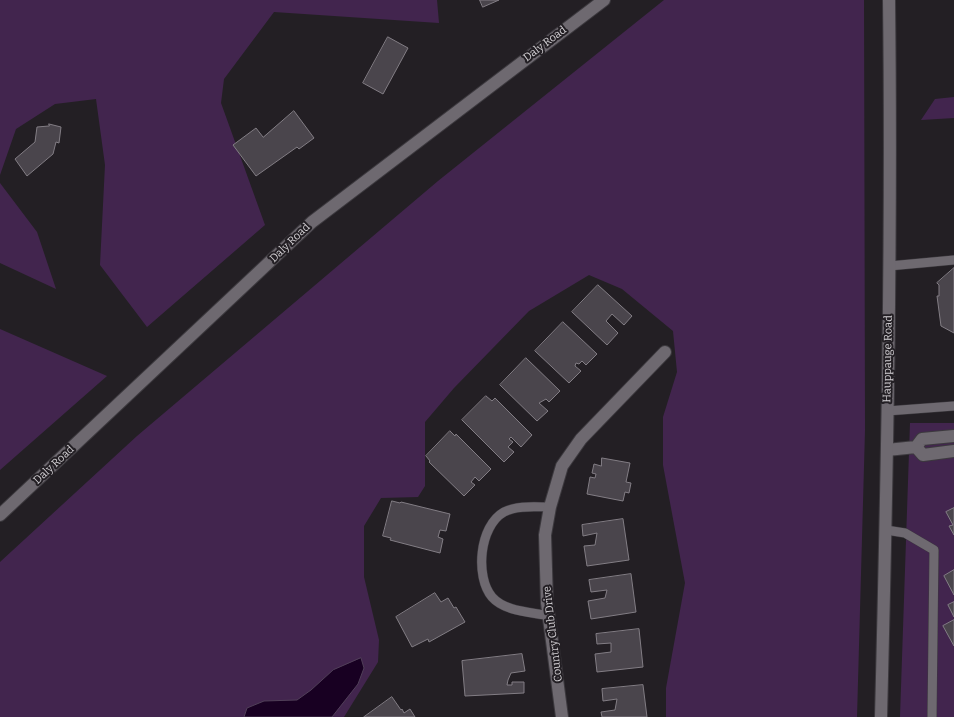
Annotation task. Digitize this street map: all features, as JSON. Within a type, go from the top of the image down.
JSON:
[{"type":"street","name":"Daly Road","points":[[0,515],[312,222],[604,0]]},
{"type":"street","name":"Hauppauge Road","points":[[881,717],[886,530],[891,138],[889,0]]},
{"type":"street","name":"Country Club Drive","points":[[562,717],[549,616],[545,535],[550,507],[562,466],[581,439],[665,352]]},
{"type":"street","points":[[887,450],[916,447],[922,439],[954,436]]},
{"type":"street","points":[[916,447],[923,455],[954,451]]},
{"type":"lane","points":[[889,266],[954,260]]},
{"type":"lane","points":[[887,411],[954,406]]},
{"type":"lane","points":[[549,616],[507,608],[492,597],[483,576],[482,549],[489,527],[504,512],[525,508],[550,507]]},
{"type":"lane","points":[[886,530],[905,533],[934,550],[932,717]]},
{"type":"shaded area","points":[[0,0],[437,0],[439,23],[274,12],[224,79],[221,103],[265,225],[147,327],[100,265],[105,165],[96,99],[55,104],[16,129],[0,175]]},
{"type":"shaded area","points":[[664,0],[864,0],[865,430],[857,717],[666,717],[666,688],[685,583],[663,465],[663,417],[677,372],[673,331],[622,289],[589,275],[529,311],[454,388],[425,422],[425,486],[418,497],[381,498],[364,526],[364,577],[379,640],[378,662],[344,717],[0,717],[0,562],[137,436],[438,181]]},
{"type":"shaded area","points":[[954,97],[954,118],[921,120],[935,99]]},
{"type":"shaded area","points":[[0,183],[37,232],[56,289],[0,263]]},
{"type":"shaded area","points":[[0,329],[107,376],[0,470]]},
{"type":"shaded area","points":[[910,423],[954,423],[954,717],[900,717]]},
{"type":"shaded area","points":[[361,658],[364,668],[358,684],[332,717],[244,717],[247,708],[264,701],[297,700],[311,690],[333,670]]},
{"type":"building","points":[[480,0],[499,0],[483,7]]},
{"type":"building","points":[[388,37],[408,48],[383,94],[363,83]]},
{"type":"building","points":[[294,111],[314,138],[299,149],[297,147],[256,176],[233,145],[256,128],[263,137]]},
{"type":"building","points":[[49,124],[61,127],[59,143],[56,142],[53,154],[27,176],[15,159],[35,142],[37,127],[49,126]]},
{"type":"building","points":[[954,268],[954,333],[941,326],[937,296],[939,296],[939,285],[937,283]]},
{"type":"building","points":[[598,285],[632,316],[624,325],[612,314],[606,321],[618,333],[607,345],[572,312]]},
{"type":"building","points":[[563,322],[597,354],[586,365],[582,361],[579,364],[576,363],[575,366],[581,371],[569,383],[535,351]]},
{"type":"building","points":[[526,358],[560,391],[549,402],[546,399],[539,403],[548,411],[537,421],[500,385]]},
{"type":"building","points":[[486,396],[492,401],[495,398],[532,435],[521,447],[511,437],[509,439],[513,442],[508,447],[514,452],[504,462],[462,420]]},
{"type":"building","points":[[450,431],[455,436],[456,434],[491,469],[479,481],[475,477],[471,482],[475,485],[464,496],[429,462],[430,461],[426,456]]},
{"type":"building","points":[[602,458],[630,463],[626,482],[631,483],[629,493],[625,492],[623,501],[587,494],[590,477],[595,478],[596,474],[592,473],[594,464],[601,466]]},
{"type":"building","points":[[392,501],[450,514],[446,531],[440,530],[438,537],[443,539],[440,553],[390,540],[391,538],[383,536]]},
{"type":"building","points":[[954,508],[954,535],[949,526],[953,525],[946,512]]},
{"type":"building","points":[[623,519],[629,560],[587,566],[584,546],[595,545],[597,533],[583,536],[582,525]]},
{"type":"building","points":[[954,570],[954,595],[944,576]]},
{"type":"building","points":[[631,574],[636,612],[591,619],[588,601],[605,598],[607,590],[591,592],[589,580]]},
{"type":"building","points":[[435,593],[441,602],[448,598],[454,608],[456,607],[465,622],[429,642],[428,639],[412,647],[396,617]]},
{"type":"building","points":[[954,602],[954,617],[948,605]]},
{"type":"building","points":[[954,620],[954,646],[943,626]]},
{"type":"building","points":[[639,629],[643,667],[597,672],[595,654],[611,652],[611,643],[597,644],[596,634]]},
{"type":"building","points":[[522,654],[525,671],[511,673],[507,685],[512,685],[512,682],[524,682],[524,693],[465,696],[462,661]]},
{"type":"building","points":[[643,685],[647,717],[602,717],[601,712],[615,710],[617,699],[603,701],[602,689]]},
{"type":"building","points":[[392,697],[404,713],[410,709],[415,717],[364,717]]}]
